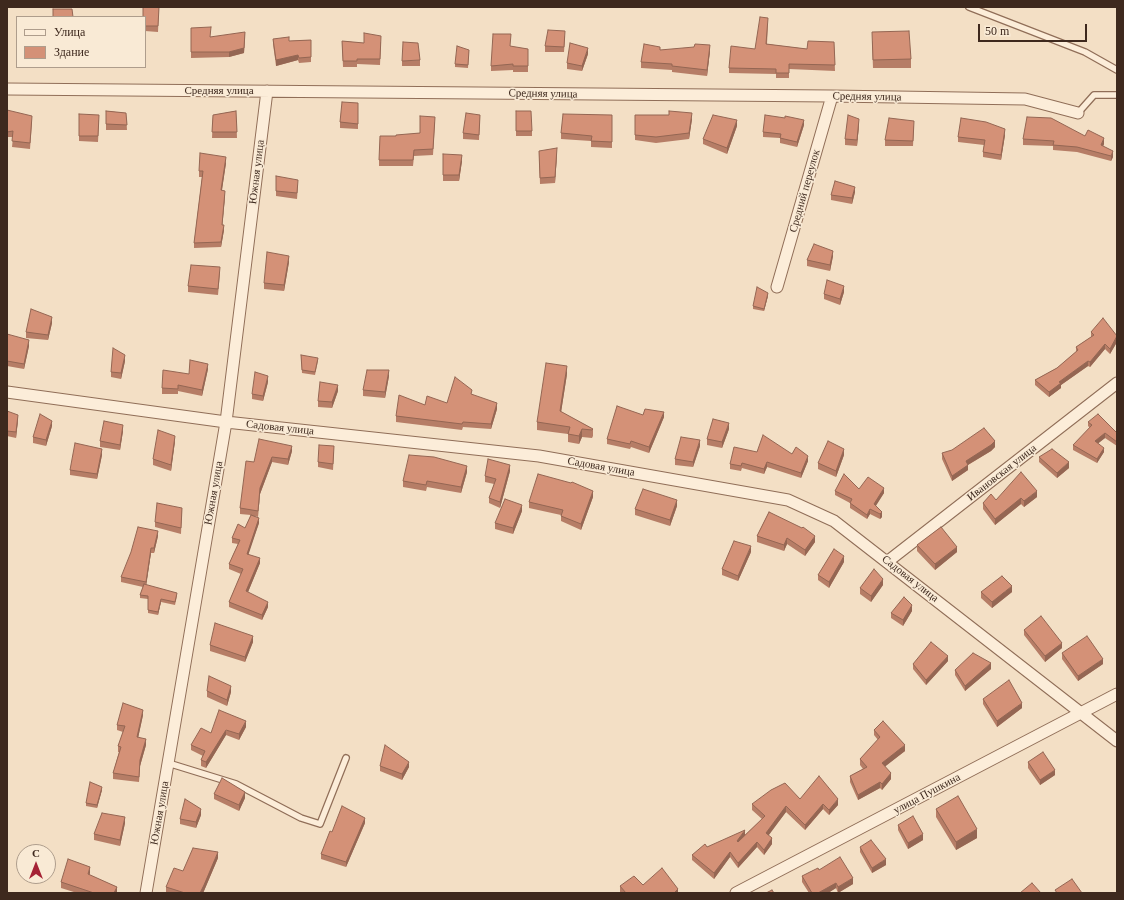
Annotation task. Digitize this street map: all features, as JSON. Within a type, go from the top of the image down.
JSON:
[{"type":"street","name":"Средняя улица","points":[[7,89],[1025,99],[1078,113]]},
{"type":"street","name":"Южная улица","points":[[146,893],[226,422],[267,91]]},
{"type":"street","name":"Средний переулок","points":[[777,287],[832,96]]},
{"type":"street","name":"Ивановская улица","points":[[887,562],[1117,384]]},
{"type":"street","name":"Садовая улица","points":[[7,392],[226,422],[539,456],[788,500],[834,521],[1082,712],[1117,741]]},
{"type":"street","name":"улица Пушкина","points":[[736,893],[1117,694]]},
{"type":"lane","points":[[969,7],[1085,52],[1117,70]]},
{"type":"lane","points":[[1078,113],[1094,95],[1117,95]]},
{"type":"lane","points":[[168,763],[236,784],[301,818],[320,824],[346,758]]},
{"type":"building","points":[[143,7],[159,7],[158,26],[146,26],[146,16],[143,16]]},
{"type":"building","points":[[53,9],[72,9],[73,16],[53,16]]},
{"type":"building","points":[[760,17],[768,18],[766,44],[807,49],[808,41],[834,42],[835,65],[789,64],[789,73],[776,73],[776,69],[729,68],[731,46],[755,49]]},
{"type":"building","points":[[211,27],[210,37],[245,32],[244,48],[229,52],[191,52],[191,28]]},
{"type":"building","points":[[548,30],[565,31],[564,47],[545,46]]},
{"type":"building","points":[[909,31],[911,59],[873,60],[872,32]]},
{"type":"building","points":[[364,33],[381,36],[380,59],[357,59],[357,61],[343,61],[342,41],[364,43]]},
{"type":"building","points":[[493,34],[511,34],[510,46],[528,49],[528,66],[513,66],[513,64],[491,66]]},
{"type":"building","points":[[289,37],[289,41],[311,40],[311,57],[299,58],[298,55],[276,60],[273,39]]},
{"type":"building","points":[[403,42],[418,43],[420,60],[402,61]]},
{"type":"building","points":[[570,43],[588,48],[582,66],[567,63]]},
{"type":"building","points":[[644,44],[660,47],[660,50],[694,47],[695,44],[710,45],[707,70],[672,66],[672,64],[641,62]]},
{"type":"building","points":[[457,46],[469,50],[468,65],[455,64]]},
{"type":"building","points":[[342,102],[358,103],[358,124],[340,122]]},
{"type":"building","points":[[7,110],[32,116],[30,143],[12,141],[13,131],[7,132]]},
{"type":"building","points":[[106,111],[126,113],[127,125],[106,124]]},
{"type":"building","points":[[236,111],[237,132],[212,132],[213,115]]},
{"type":"building","points":[[516,111],[531,111],[532,131],[516,131]]},
{"type":"building","points":[[669,111],[692,113],[689,133],[656,137],[635,135],[635,115],[669,115]]},
{"type":"building","points":[[466,113],[480,115],[479,135],[463,133]]},
{"type":"building","points":[[79,114],[99,115],[98,136],[79,136]]},
{"type":"building","points":[[563,114],[612,115],[612,142],[591,141],[592,136],[561,133]]},
{"type":"building","points":[[713,115],[737,120],[727,148],[703,139]]},
{"type":"building","points":[[765,115],[785,118],[785,116],[804,120],[797,142],[780,138],[781,134],[763,132]]},
{"type":"building","points":[[848,115],[859,119],[857,140],[845,139]]},
{"type":"building","points":[[420,116],[435,117],[433,149],[414,150],[413,160],[379,160],[380,136],[420,133]]},
{"type":"building","points":[[1027,117],[1051,118],[1085,136],[1088,130],[1104,138],[1101,145],[1113,151],[1111,156],[1077,147],[1053,145],[1054,141],[1023,139]]},
{"type":"building","points":[[889,118],[914,121],[913,141],[885,140]]},
{"type":"building","points":[[961,118],[986,122],[1005,129],[1001,155],[983,152],[985,140],[958,137]]},
{"type":"building","points":[[557,148],[555,177],[540,178],[539,151]]},
{"type":"building","points":[[200,153],[226,157],[221,190],[225,191],[222,225],[224,225],[221,242],[194,243],[203,171],[199,171]]},
{"type":"building","points":[[443,154],[462,155],[459,175],[443,175]]},
{"type":"building","points":[[276,176],[298,180],[297,193],[276,191]]},
{"type":"building","points":[[835,181],[855,187],[852,198],[831,195]]},
{"type":"building","points":[[814,244],[833,251],[830,265],[807,260]]},
{"type":"building","points":[[267,252],[289,256],[284,285],[264,283]]},
{"type":"building","points":[[191,265],[220,267],[218,289],[188,286]]},
{"type":"building","points":[[827,280],[844,286],[840,299],[824,294]]},
{"type":"building","points":[[757,287],[768,293],[764,309],[753,306]]},
{"type":"building","points":[[31,309],[52,317],[48,335],[26,332]]},
{"type":"building","points":[[1103,318],[1117,336],[1110,349],[1105,344],[1090,362],[1088,361],[1059,382],[1061,383],[1049,392],[1035,380],[1057,368],[1078,350],[1076,347],[1094,335],[1091,332]]},
{"type":"building","points":[[7,334],[29,340],[24,364],[7,361]]},
{"type":"building","points":[[113,348],[125,355],[121,373],[111,372]]},
{"type":"building","points":[[301,355],[318,358],[315,372],[302,370]]},
{"type":"building","points":[[190,360],[208,364],[202,390],[178,385],[178,389],[162,388],[163,370],[189,374]]},
{"type":"building","points":[[546,363],[567,366],[560,411],[593,429],[592,430],[582,429],[579,436],[568,434],[570,427],[537,422]]},
{"type":"building","points":[[367,370],[389,370],[385,392],[363,390]]},
{"type":"building","points":[[255,372],[268,376],[263,396],[252,394]]},
{"type":"building","points":[[455,377],[472,390],[471,394],[497,403],[491,424],[463,422],[462,424],[396,416],[399,395],[425,405],[427,396],[447,403]]},
{"type":"building","points":[[320,382],[338,385],[332,402],[318,401]]},
{"type":"building","points":[[617,406],[643,415],[645,409],[664,412],[649,447],[631,441],[630,444],[607,439]]},
{"type":"building","points":[[7,411],[18,415],[16,432],[7,431]]},
{"type":"building","points":[[40,414],[52,421],[46,440],[33,437]]},
{"type":"building","points":[[1098,414],[1117,433],[1117,442],[1105,433],[1095,441],[1104,448],[1097,459],[1073,445],[1092,425],[1088,422]]},
{"type":"building","points":[[713,419],[729,423],[722,442],[707,439]]},
{"type":"building","points":[[104,421],[123,425],[120,445],[100,441]]},
{"type":"building","points":[[984,428],[995,441],[966,461],[968,465],[952,476],[942,453],[952,450]]},
{"type":"building","points":[[158,430],[175,436],[171,465],[153,459]]},
{"type":"building","points":[[763,435],[792,454],[796,447],[808,456],[801,473],[767,462],[764,469],[742,463],[741,466],[730,464],[734,447],[757,452]]},
{"type":"building","points":[[681,437],[700,440],[693,462],[675,459]]},
{"type":"building","points":[[259,439],[292,446],[288,459],[272,457],[260,488],[258,511],[240,508],[246,461],[254,462]]},
{"type":"building","points":[[828,441],[844,449],[836,471],[818,463]]},
{"type":"building","points":[[75,443],[102,449],[97,474],[70,470]]},
{"type":"building","points":[[319,445],[334,446],[333,464],[318,462]]},
{"type":"building","points":[[1052,449],[1069,462],[1057,473],[1039,457]]},
{"type":"building","points":[[409,455],[434,457],[467,466],[461,487],[427,481],[426,485],[403,481]]},
{"type":"building","points":[[488,459],[510,465],[500,502],[489,498],[496,479],[485,476]]},
{"type":"building","points":[[1021,472],[1037,491],[1024,501],[1021,498],[995,519],[983,503],[991,494],[996,500]]},
{"type":"building","points":[[538,474],[571,483],[572,482],[593,491],[581,524],[561,516],[563,510],[529,502]]},
{"type":"building","points":[[844,474],[859,489],[868,477],[884,488],[874,504],[882,512],[880,514],[870,509],[867,515],[850,503],[852,499],[835,491]]},
{"type":"building","points":[[643,489],[677,500],[670,520],[635,509]]},
{"type":"building","points":[[505,499],[522,505],[513,528],[495,523]]},
{"type":"building","points":[[157,503],[182,508],[181,528],[155,522]]},
{"type":"building","points":[[769,512],[802,528],[803,527],[815,536],[805,550],[787,538],[784,545],[757,536]]},
{"type":"building","points":[[251,515],[259,518],[247,554],[260,558],[246,591],[268,602],[262,615],[229,602],[243,569],[229,564],[240,540],[232,538],[238,524],[245,528]]},
{"type":"building","points":[[138,527],[158,531],[154,548],[151,548],[146,582],[121,577],[131,552]]},
{"type":"building","points":[[941,527],[957,547],[935,564],[917,545]]},
{"type":"building","points":[[734,541],[751,546],[738,576],[722,569]]},
{"type":"building","points":[[834,549],[844,556],[829,582],[818,575]]},
{"type":"building","points":[[874,569],[883,579],[871,596],[860,588]]},
{"type":"building","points":[[1002,576],[1012,586],[992,602],[981,592]]},
{"type":"building","points":[[144,584],[177,593],[175,602],[161,599],[158,612],[148,610],[148,596],[140,595]]},
{"type":"building","points":[[904,597],[912,605],[903,620],[891,613]]},
{"type":"building","points":[[1041,616],[1062,643],[1045,656],[1024,630]]},
{"type":"building","points":[[215,623],[253,636],[245,657],[210,645]]},
{"type":"building","points":[[1087,636],[1103,659],[1078,676],[1062,653]]},
{"type":"building","points":[[931,642],[948,656],[926,680],[913,664]]},
{"type":"building","points":[[973,653],[991,663],[965,686],[955,670]]},
{"type":"building","points":[[209,676],[231,686],[227,700],[207,691]]},
{"type":"building","points":[[1009,680],[1022,703],[997,721],[983,699]]},
{"type":"building","points":[[123,703],[143,710],[137,737],[146,739],[140,760],[139,777],[113,773],[121,747],[118,746],[125,726],[117,725]]},
{"type":"building","points":[[219,710],[246,721],[239,734],[226,730],[206,762],[201,760],[205,751],[191,745],[201,728],[211,733]]},
{"type":"building","points":[[883,721],[905,745],[882,763],[891,773],[882,784],[880,782],[858,795],[850,776],[867,767],[860,759],[880,737],[874,730]]},
{"type":"building","points":[[385,745],[409,762],[402,774],[380,766]]},
{"type":"building","points":[[1043,752],[1055,770],[1040,780],[1028,762]]},
{"type":"building","points":[[819,776],[838,799],[829,810],[823,804],[805,825],[786,806],[766,833],[772,838],[764,850],[757,842],[738,863],[730,852],[714,873],[692,855],[705,844],[707,847],[745,830],[737,841],[738,842],[765,816],[752,804],[771,790],[785,783],[800,799]]},
{"type":"building","points":[[222,778],[245,792],[239,805],[214,794]]},
{"type":"building","points":[[90,782],[102,787],[97,805],[86,803]]},
{"type":"building","points":[[958,796],[977,829],[956,842],[936,809]]},
{"type":"building","points":[[185,799],[201,809],[196,822],[180,819]]},
{"type":"building","points":[[342,806],[365,818],[346,862],[321,854],[330,831],[332,832]]},
{"type":"building","points":[[102,813],[125,817],[120,840],[94,834]]},
{"type":"building","points":[[913,816],[923,834],[908,843],[898,825]]},
{"type":"building","points":[[871,840],[886,859],[872,868],[860,847]]},
{"type":"building","points":[[193,848],[218,852],[200,893],[185,893],[166,887],[174,868],[183,871]]},
{"type":"building","points":[[840,857],[853,878],[838,887],[836,883],[818,893],[812,893],[802,876],[818,868],[819,870]]},
{"type":"building","points":[[68,859],[90,867],[88,874],[117,887],[114,893],[94,893],[61,882]]},
{"type":"building","points":[[662,868],[678,889],[674,893],[626,893],[620,886],[634,876],[643,885]]},
{"type":"building","points":[[1072,879],[1082,893],[1057,893],[1055,890]]},
{"type":"building","points":[[1032,883],[1041,893],[1020,893]]},
{"type":"building","points":[[772,890],[774,893],[766,893]]}]
